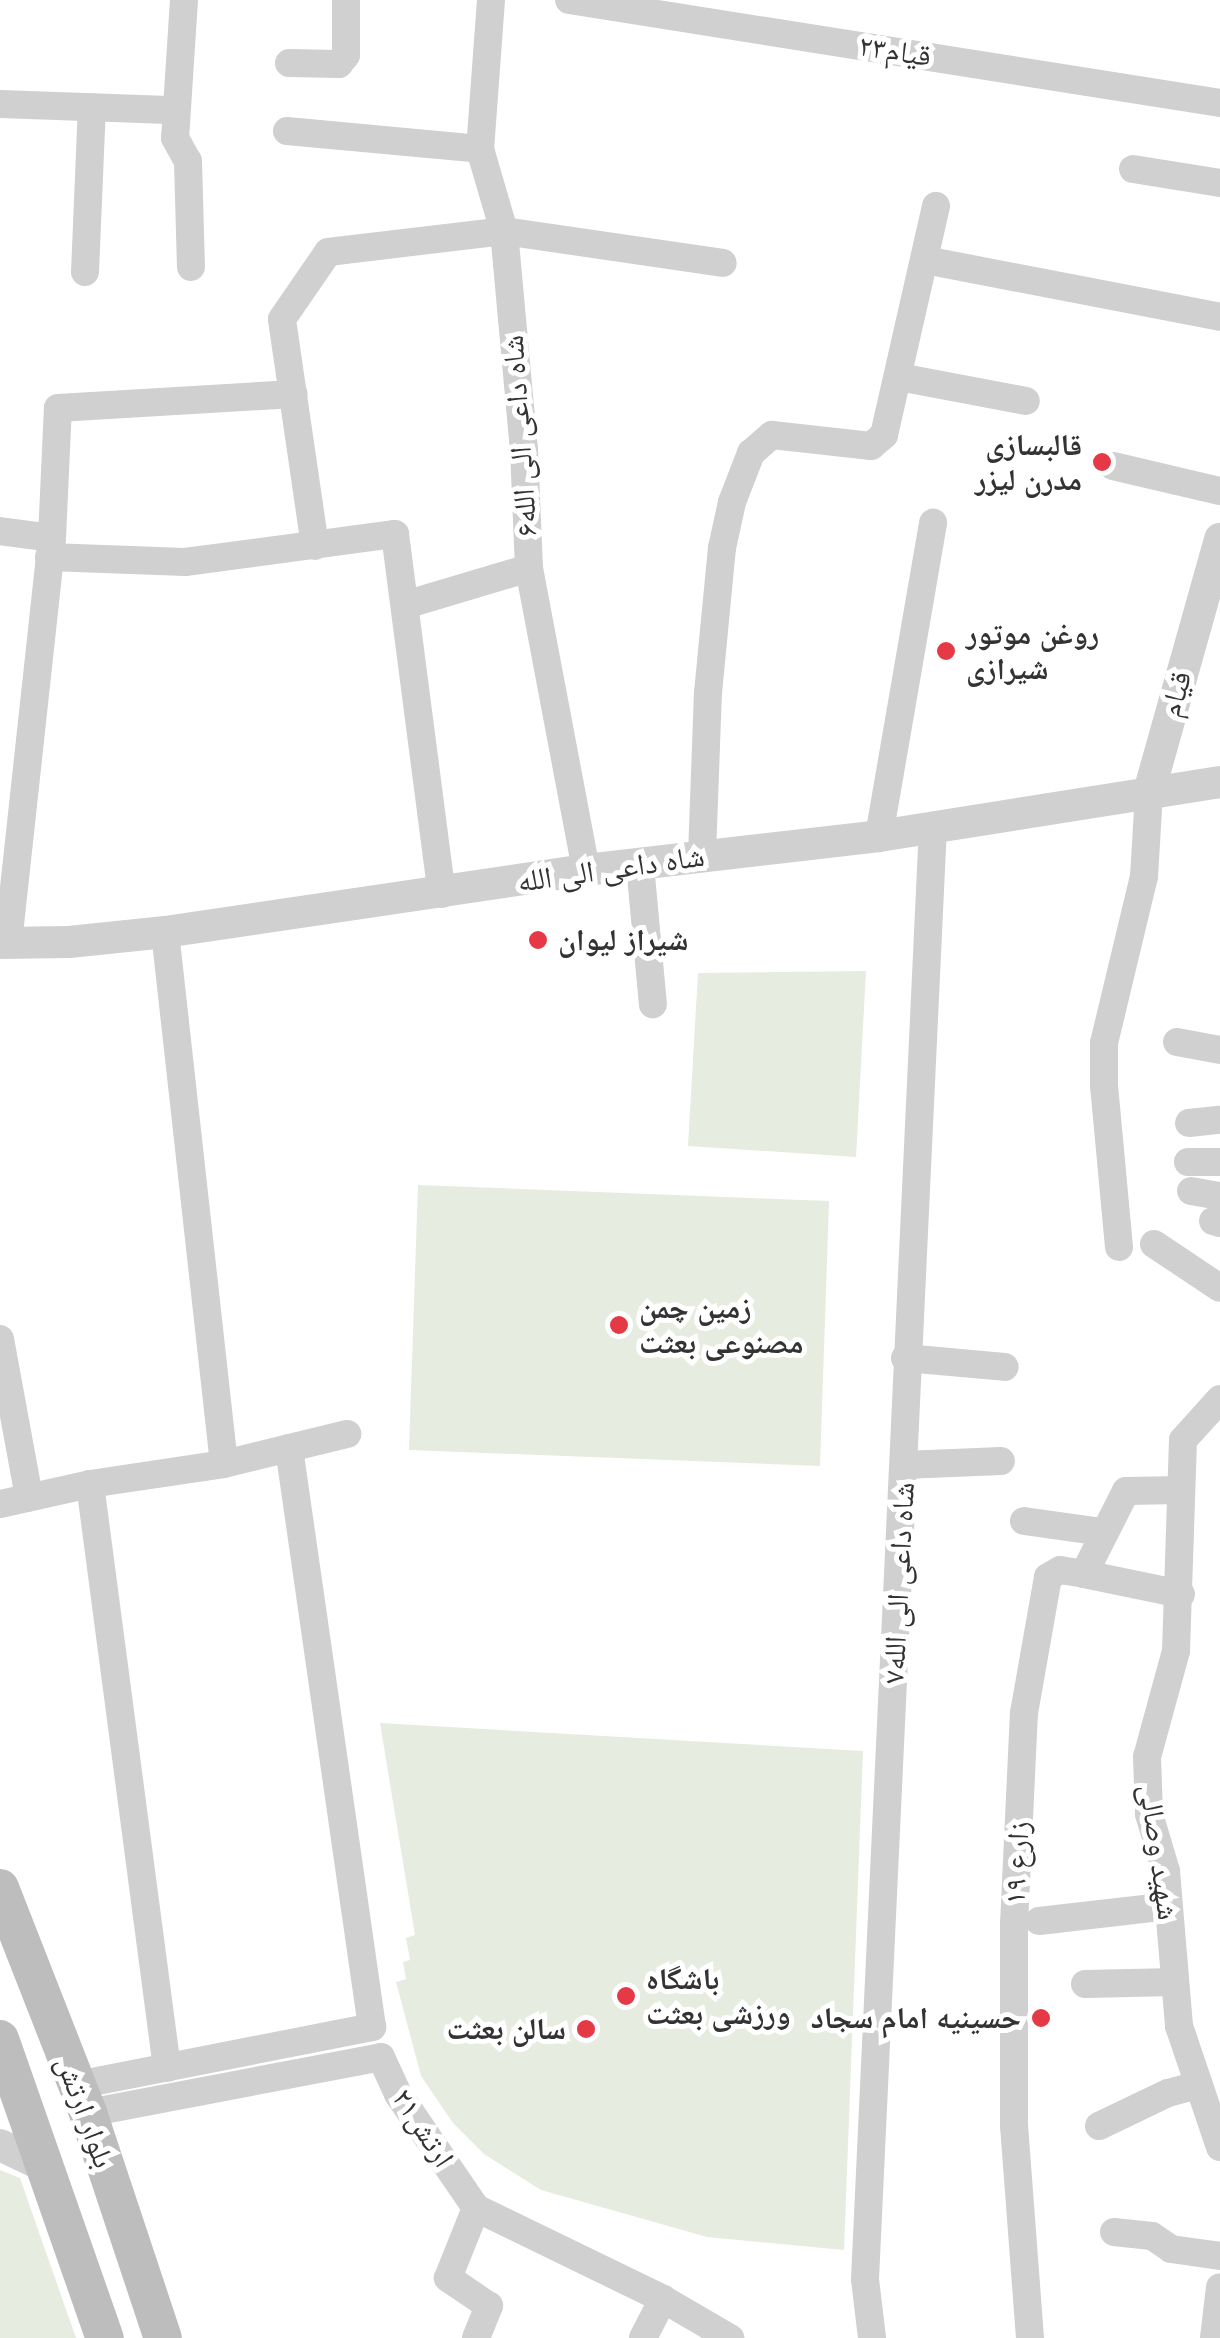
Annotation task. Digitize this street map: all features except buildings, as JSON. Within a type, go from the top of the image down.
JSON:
[{"type":"main road","name":"بلوار ارتش","points":[[0,1888],[82,2099],[163,2338]]},
{"type":"main road","name":"بلوار ارتش","points":[[3,2060],[105,2338]]},
{"type":"street","points":[[184,0],[175,138],[188,161],[191,267]]},
{"type":"street","points":[[289,63],[340,64],[346,55],[346,0]]},
{"type":"street","name":"شاه داعی الی الله۶","points":[[491,0],[480,149],[504,231],[524,449],[530,568],[586,870]]},
{"type":"street","name":"قیام۲۳","points":[[569,0],[1220,102]]},
{"type":"street","points":[[0,104],[176,110]]},
{"type":"street","points":[[84,272],[92,107]]},
{"type":"street","points":[[287,131],[480,149]]},
{"type":"street","points":[[1132,168],[1220,183]]},
{"type":"street","points":[[702,855],[708,693],[722,548],[732,502],[752,453],[772,435],[870,446],[884,436],[936,206]]},
{"type":"street","points":[[315,546],[282,319],[328,252],[504,231],[722,263]]},
{"type":"street","points":[[924,260],[1220,317]]},
{"type":"street","points":[[899,377],[1026,401]]},
{"type":"street","points":[[4,943],[50,548],[58,408],[294,394]]},
{"type":"street","points":[[1113,466],[1220,491]]},
{"type":"street","points":[[880,836],[933,523]]},
{"type":"street","points":[[0,532],[50,548],[185,562],[396,534],[442,894]]},
{"type":"street","name":"قیام","points":[[1149,792],[1220,539]]},
{"type":"street","points":[[405,605],[530,568]]},
{"type":"street","name":"شاه داعی الی الله","points":[[4,943],[165,932],[586,870],[880,836],[1220,782]]},
{"type":"street","points":[[1118,1247],[1104,1043],[1144,877],[1149,792]]},
{"type":"street","name":"شاه داعی الی الله۷","points":[[872,2338],[864,2279],[933,828]]},
{"type":"street","points":[[640,865],[653,1004]]},
{"type":"street","points":[[165,932],[224,1464]]},
{"type":"street","points":[[1177,1042],[1220,1050]]},
{"type":"street","points":[[1189,1123],[1220,1120]]},
{"type":"street","points":[[1188,1162],[1220,1162]]},
{"type":"street","points":[[1191,1191],[1218,1213]]},
{"type":"street","points":[[1154,1244],[1220,1288]]},
{"type":"street","points":[[0,1339],[29,1498]]},
{"type":"street","points":[[905,1358],[1005,1366]]},
{"type":"street","name":"شهید وصالی","points":[[1220,1399],[1186,1434],[1180,1490],[1181,1594],[1176,1651],[1147,1757],[1148,1814],[1166,1870],[1180,2026],[1207,2090],[1220,2148]]},
{"type":"street","points":[[0,1504],[90,1484],[224,1464],[348,1434]]},
{"type":"street","points":[[82,2099],[167,2068],[372,2027],[289,1448]]},
{"type":"street","points":[[904,1465],[1001,1461]]},
{"type":"street","points":[[90,1484],[167,2068]]},
{"type":"street","points":[[1180,1490],[1126,1491],[1084,1574],[1181,1594]]},
{"type":"street","points":[[1024,1521],[1102,1532]]},
{"type":"street","name":"۱۹ زارع","points":[[1030,2338],[1013,2040],[1024,1713],[1048,1578],[1060,1570],[1084,1574]]},
{"type":"street","points":[[1039,1921],[1168,1906]]},
{"type":"street","points":[[1085,1984],[1175,1982]]},
{"type":"street","name":"ارتش۲۱","points":[[82,2099],[380,2057],[398,2094],[476,2208],[663,2300],[730,2338]]},
{"type":"street","points":[[1100,2126],[1168,2093],[1207,2090]]},
{"type":"street","points":[[0,2146],[44,2166]]},
{"type":"street","points":[[476,2208],[448,2278],[489,2306],[476,2338]]},
{"type":"street","points":[[1114,2232],[1152,2236],[1171,2250],[1220,2256]]},
{"type":"street","points":[[1214,2338],[1220,2287]]},
{"type":"street","points":[[643,2338],[663,2300]]},
{"type":"shaded area","points":[[866,971],[856,1157],[688,1146],[698,973]]},
{"type":"shaded area","name":"زمین چمن مصنوعی بعثت","points":[[418,1185],[829,1201],[820,1466],[409,1450]]},
{"type":"shaded area","name":"باشگاه ورزشی بعثت","points":[[380,1723],[863,1751],[844,2250],[707,2237],[541,2190],[484,2154],[453,2123],[421,2076],[396,1982],[406,1979],[403,1962],[410,1960],[406,1938],[415,1935]]},
{"type":"shaded area","points":[[0,2170],[20,2178],[76,2338],[0,2338]]},
{"type":"place","name":"قالبسازی مدرن لیزر","points":[[1102,462]]},
{"type":"place","name":"روغن موتور شیرازی","points":[[946,651]]},
{"type":"place","name":"شیراز لیوان","points":[[538,940]]},
{"type":"place","name":"زمین چمن مصنوعی بعثت","points":[[619,1325]]},
{"type":"place","name":"باشگاه ورزشی بعثت","points":[[626,1996]]},
{"type":"place","name":"حسینیه امام سجاد","points":[[1041,2018]]},
{"type":"place","name":"سالن بعثت","points":[[586,2029]]}]
